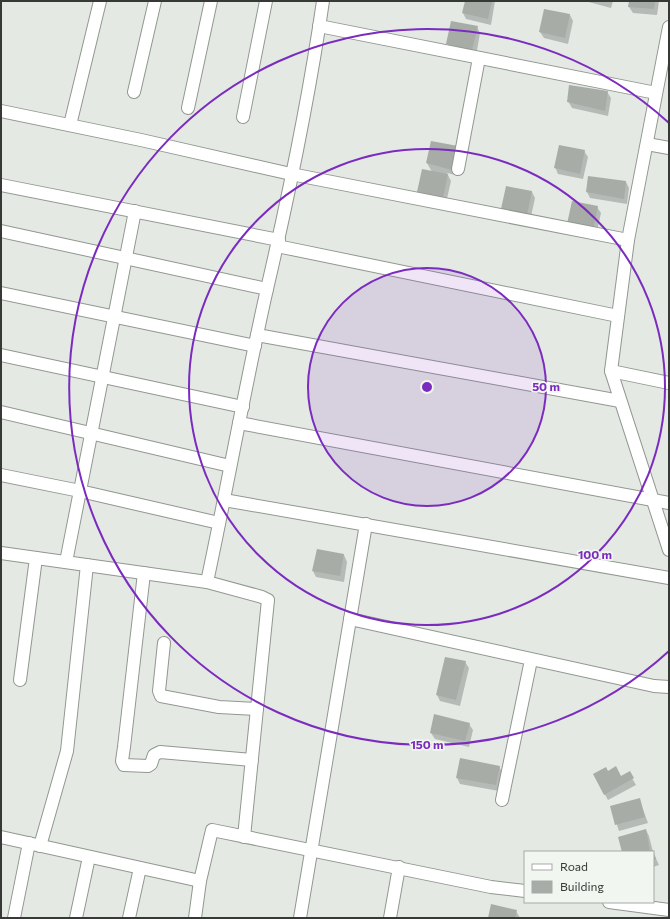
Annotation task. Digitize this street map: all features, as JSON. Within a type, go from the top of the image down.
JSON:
[{"type":"street","points":[[70,126],[100,1]]},
{"type":"street","points":[[134,92],[155,1]]},
{"type":"street","points":[[188,108],[211,1]]},
{"type":"street","points":[[242,117],[266,1]]},
{"type":"street","points":[[207,582],[314,64],[323,1]]},
{"type":"street","points":[[319,26],[656,93]]},
{"type":"street","points":[[669,27],[666,57],[656,93],[628,240],[611,371],[669,550]]},
{"type":"street","points":[[458,169],[479,58]]},
{"type":"street","points":[[1,110],[291,174],[628,240]]},
{"type":"street","points":[[647,144],[669,148]]},
{"type":"street","points":[[1,185],[135,211],[618,316]]},
{"type":"street","points":[[66,562],[101,375],[135,211]]},
{"type":"street","points":[[1,231],[267,289]]},
{"type":"street","points":[[1,293],[113,317],[620,401]]},
{"type":"street","points":[[1,354],[243,407]]},
{"type":"street","points":[[611,371],[669,383]]},
{"type":"street","points":[[1,412],[230,466]]},
{"type":"street","points":[[239,423],[669,503]]},
{"type":"street","points":[[1,475],[80,491],[219,523]]},
{"type":"street","points":[[224,500],[669,578]]},
{"type":"street","points":[[300,918],[366,524]]},
{"type":"street","points":[[1,553],[207,582],[262,596],[268,600],[244,837]]},
{"type":"street","points":[[20,680],[36,558]]},
{"type":"street","points":[[14,918],[35,845],[67,751],[87,565]]},
{"type":"street","points":[[144,573],[122,761],[124,765],[148,766],[151,764],[154,755],[160,752],[252,760]]},
{"type":"street","points":[[350,619],[531,660],[654,686],[669,687]]},
{"type":"street","points":[[164,643],[159,691],[161,696],[219,707],[257,709]]},
{"type":"street","points":[[502,800],[531,660]]},
{"type":"street","points":[[195,918],[200,881],[212,830],[400,867],[491,887],[524,891]]},
{"type":"street","points":[[1,837],[200,881]]},
{"type":"street","points":[[76,918],[89,857]]},
{"type":"street","points":[[390,918],[400,867]]},
{"type":"street","points":[[129,918],[140,868]]},
{"type":"street","points":[[616,903],[669,910]]},
{"type":"building","points":[[465,1],[492,1],[488,19],[462,13]]},
{"type":"building","points":[[629,1],[655,1],[654,9],[628,7]]},
{"type":"building","points":[[544,9],[570,14],[565,38],[539,32]]},
{"type":"building","points":[[451,21],[478,26],[472,50],[446,44]]},
{"type":"building","points":[[569,85],[608,91],[605,111],[567,102]]},
{"type":"building","points":[[431,141],[458,146],[452,170],[426,163]]},
{"type":"building","points":[[559,145],[585,150],[580,174],[554,168]]},
{"type":"building","points":[[422,169],[448,174],[443,198],[417,192]]},
{"type":"building","points":[[588,176],[626,181],[624,199],[586,192]]},
{"type":"building","points":[[506,186],[532,191],[527,215],[501,209]]},
{"type":"building","points":[[572,201],[598,206],[593,230],[567,224]]},
{"type":"building","points":[[317,549],[344,554],[340,576],[312,571]]},
{"type":"building","points":[[445,657],[466,661],[456,700],[436,695]]},
{"type":"building","points":[[434,714],[470,723],[465,741],[430,733]]},
{"type":"building","points":[[460,758],[500,766],[496,785],[456,778]]},
{"type":"building","points":[[616,766],[621,776],[630,771],[634,778],[604,795],[593,774],[606,767],[608,771]]},
{"type":"building","points":[[640,798],[645,817],[615,825],[610,806]]},
{"type":"building","points":[[646,829],[650,851],[622,851],[618,837]]},
{"type":"building","points":[[491,904],[517,910],[515,918],[488,918]]}]
